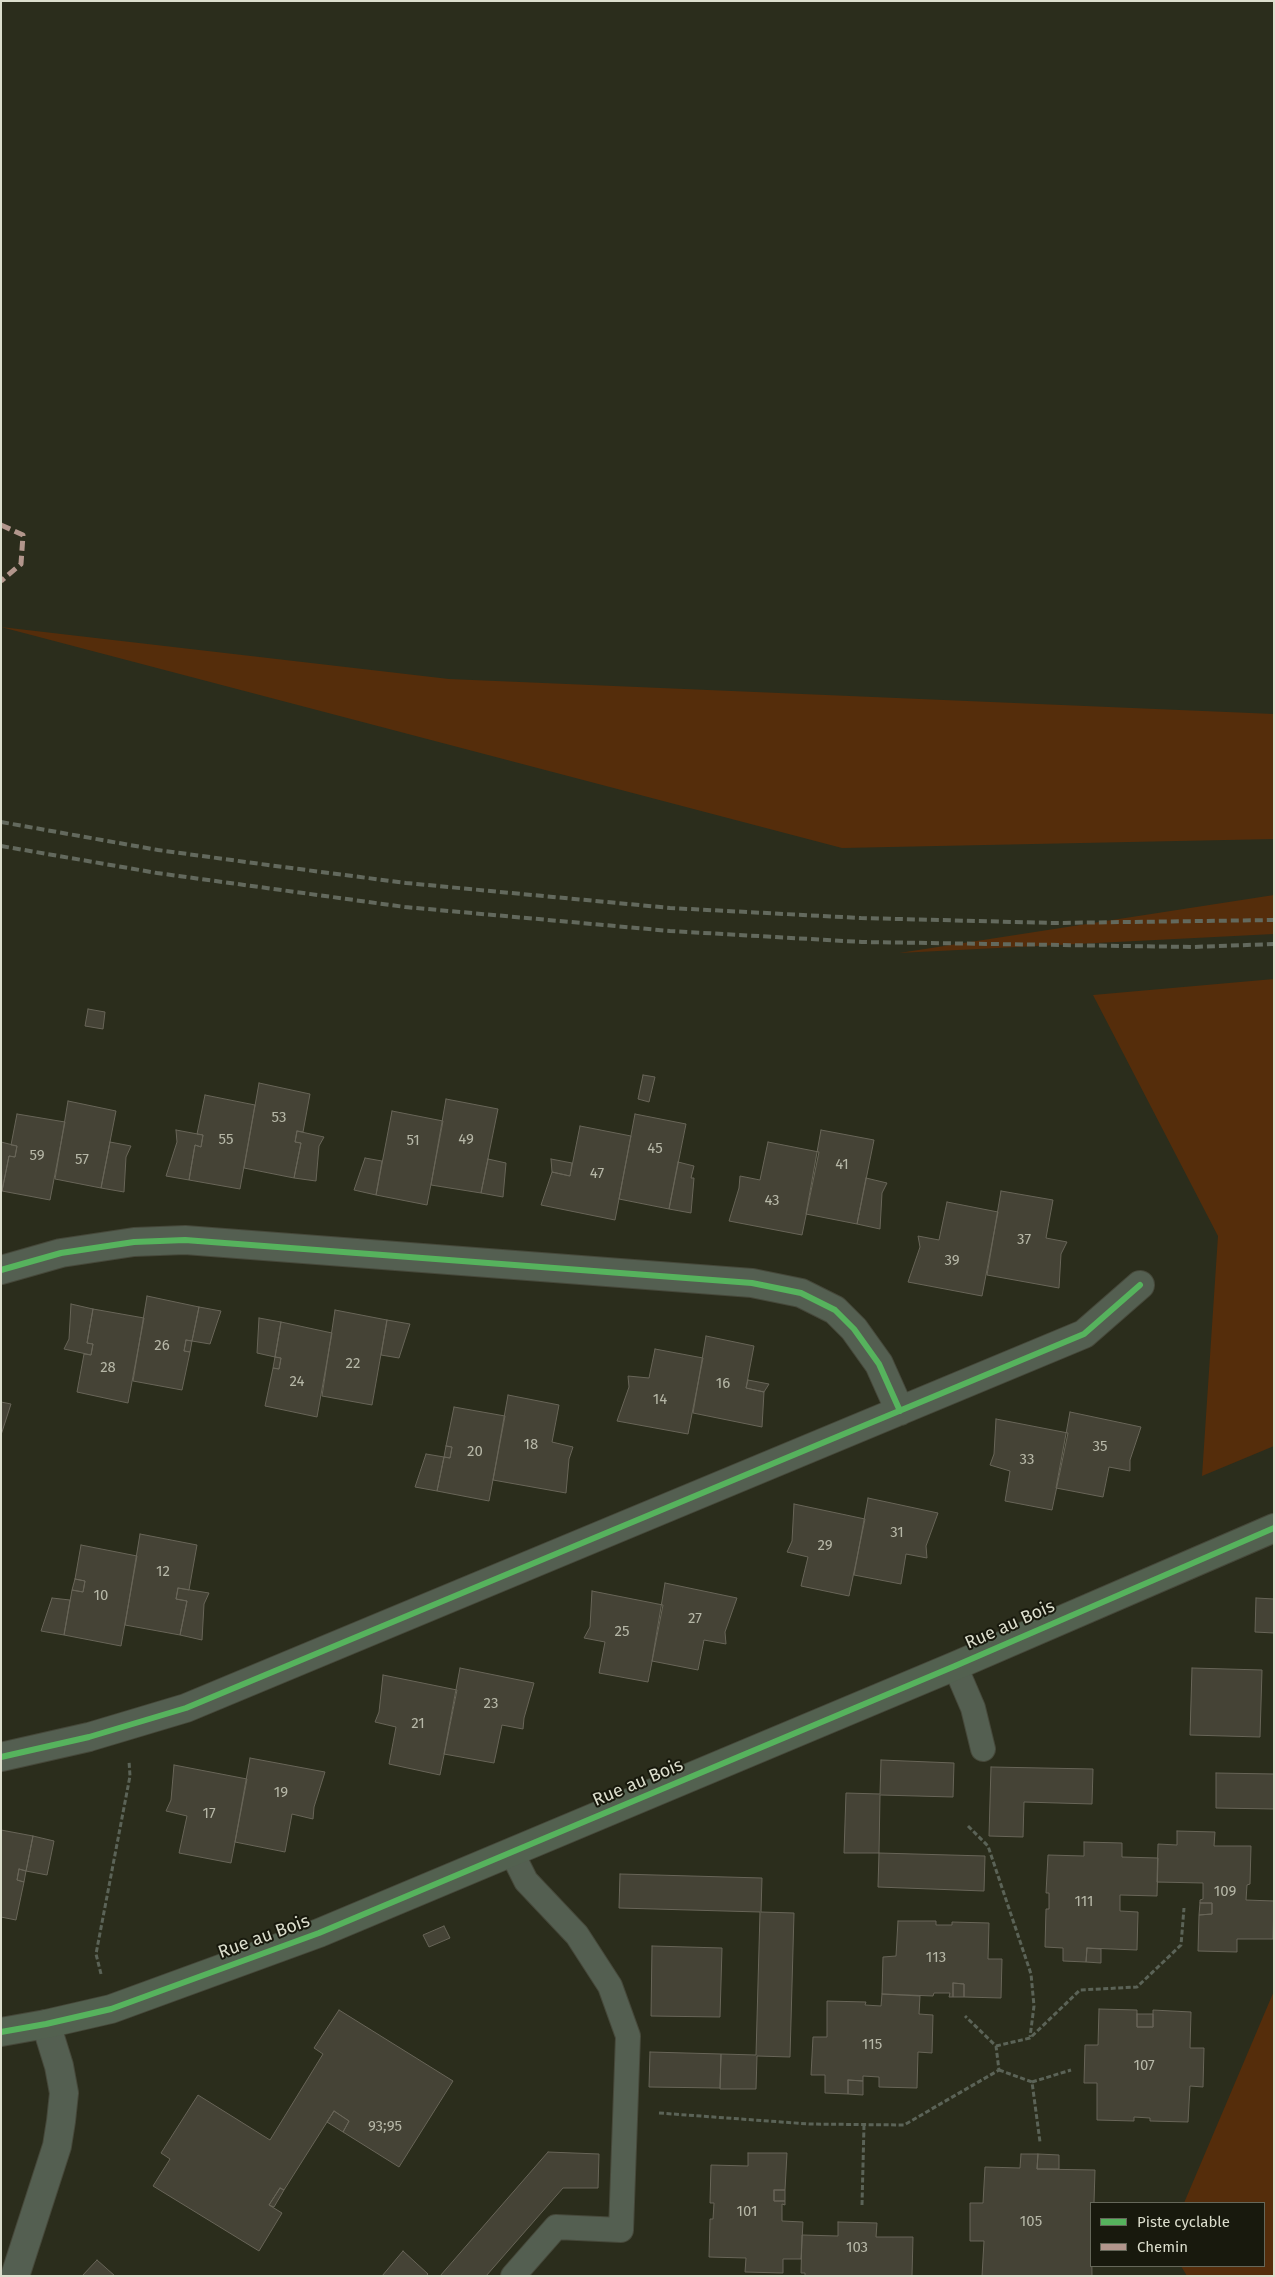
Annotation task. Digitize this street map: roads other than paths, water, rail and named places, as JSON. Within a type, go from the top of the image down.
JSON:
[{"type":"main road","name":"Rue au Bois","points":[[1,2032],[111,2009],[319,1933],[955,1666],[1274,1528]]},
{"type":"street","points":[[1,1270],[61,1254],[134,1242],[185,1240],[752,1283],[801,1293],[835,1310],[854,1329],[879,1364],[900,1412]]},
{"type":"street","points":[[1,1757],[126,1726],[186,1708],[1084,1334],[1140,1285]]},
{"type":"street","points":[[15,2276],[57,2146],[61,2121],[64,2094],[61,2075],[46,2024]]},
{"type":"lane","points":[[955,1666],[972,1708],[984,1749]]},
{"type":"lane","points":[[512,1853],[526,1881],[577,1935],[610,1986],[628,2036],[621,2230],[556,2227],[513,2276]]},
{"type":"railway","points":[[1,822],[158,850],[406,883],[670,908],[861,918],[1054,923],[1274,920]]},
{"type":"railway","points":[[1,846],[157,873],[405,907],[670,931],[862,942],[1192,947],[1274,944]]}]
